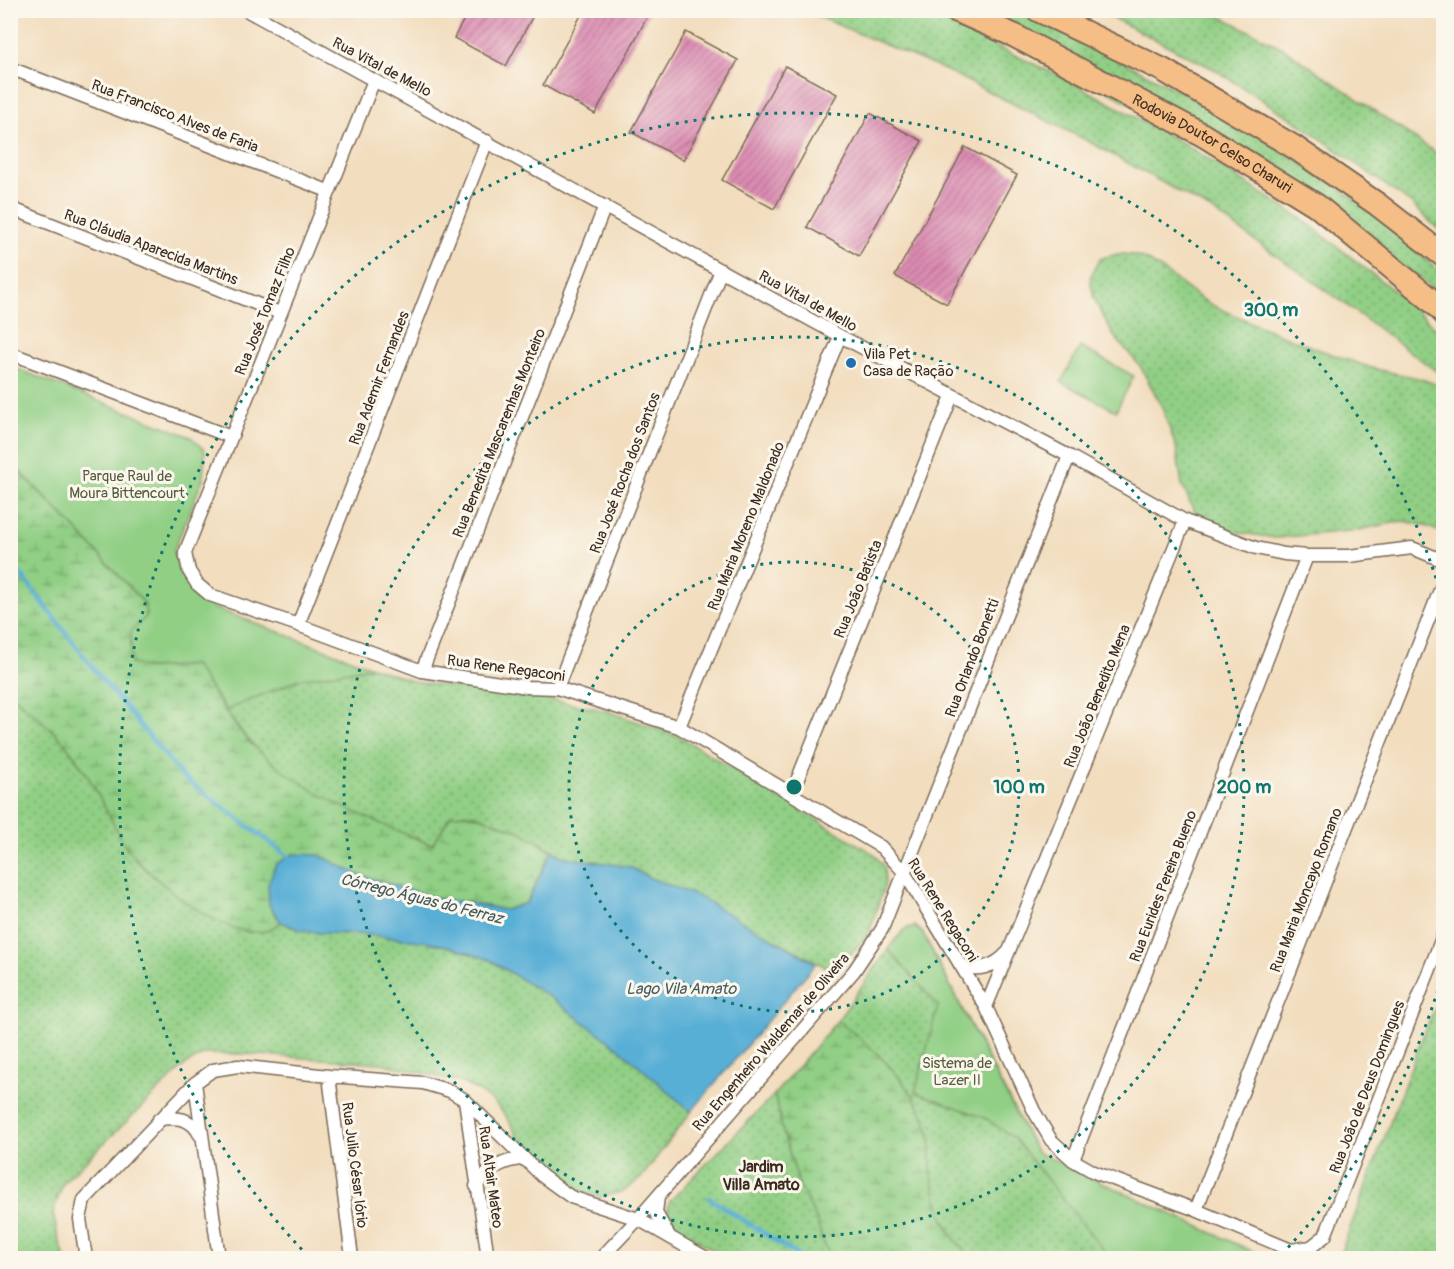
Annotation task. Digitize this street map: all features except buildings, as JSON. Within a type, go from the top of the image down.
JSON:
[{"type":"highway","name":"Rodovia Doutor Celso Charuri","points":[[955,10],[1013,35],[1231,152],[1316,205],[1431,300],[1443,313]]},
{"type":"highway","points":[[1038,10],[1162,70],[1294,147],[1377,204],[1443,256]]},
{"type":"street","name":"Rua Vital de Mello","points":[[246,10],[840,336],[1069,456],[1185,521],[1256,548],[1284,554],[1349,556],[1412,548],[1443,561]]},
{"type":"street","name":"Rua Francisco Alves de Faria","points":[[10,68],[328,192]]},
{"type":"street","name":"Rua José Tomaz Filho","points":[[185,553],[374,80]]},
{"type":"street","name":"Rua Ademir Fernandes","points":[[298,625],[487,141]]},
{"type":"street","name":"Rua Benedita Mascarenhas Monteiro","points":[[422,671],[605,206]]},
{"type":"street","name":"Rua Cláudia Aparecida Martins","points":[[10,208],[280,313]]},
{"type":"street","name":"Rua José Rocha dos Santos","points":[[557,688],[721,270]]},
{"type":"street","name":"Rua Maria Moreno Maldonado","points":[[680,727],[840,336]]},
{"type":"street","points":[[10,353],[231,437]]},
{"type":"street","name":"Rua João Batista","points":[[792,793],[952,396]]},
{"type":"street","name":"Rua Orlando Bonetti","points":[[904,872],[1069,456]]},
{"type":"street","name":"Rua João Benedito Mena","points":[[986,1008],[1185,521]]},
{"type":"street","name":"Rua Rene Regaconi","points":[[185,553],[189,571],[197,584],[210,595],[422,671],[527,687],[557,688],[680,727],[881,847],[904,872],[986,1008],[1034,1111],[1052,1140],[1073,1160],[1094,1172],[1196,1210],[1290,1250],[1311,1246]]},
{"type":"street","name":"Rua Eurides Pereira Bueno","points":[[1073,1160],[1307,556]]},
{"type":"street","name":"Rua Maria Moncayo Romano","points":[[1196,1210],[1443,580]]},
{"type":"street","name":"Rua Engenheiro Waldemar de Oliveira","points":[[601,1258],[638,1219],[854,971],[882,928],[904,872]]},
{"type":"street","name":"Rua João de Deus Domingues","points":[[1311,1246],[1325,1236],[1443,933]]},
{"type":"street","points":[[960,965],[976,969],[988,967],[1001,960],[1010,950]]},
{"type":"street","points":[[86,1258],[80,1219],[84,1200],[195,1083],[213,1070],[238,1066],[423,1083],[450,1091],[465,1100],[542,1176],[571,1197],[638,1219],[706,1258]]},
{"type":"street","name":"Rua Julio César Iório","points":[[329,1076],[352,1258]]},
{"type":"street","points":[[195,1083],[219,1258]]},
{"type":"street","name":"Rua Altair Mateo","points":[[465,1100],[488,1258]]},
{"type":"street","points":[[159,1119],[185,1119],[196,1128],[202,1138]]},
{"type":"street","points":[[476,1186],[486,1172],[496,1166],[510,1160],[524,1159]]},
{"type":"street","points":[[658,1196],[656,1213],[669,1237]]},
{"type":"green space","points":[[805,11],[920,11],[1066,79],[1186,145],[1302,219],[1407,301],[1443,336],[1443,376],[1213,211],[1090,142],[947,71]]},
{"type":"green space","points":[[975,11],[1015,11],[1104,52],[1238,122],[1357,200],[1443,274],[1443,298],[1421,278]]},
{"type":"green space","points":[[1099,11],[1210,11],[1283,48],[1443,158],[1443,234],[1412,204],[1303,126],[1214,69]]},
{"type":"green space","points":[[1118,254],[1135,255],[1150,262],[1206,302],[1273,332],[1369,367],[1416,378],[1443,388],[1443,533],[1423,525],[1402,521],[1359,530],[1276,538],[1235,532],[1215,526],[1196,515],[1182,485],[1176,447],[1161,405],[1140,366],[1113,335],[1094,299],[1090,278],[1099,259]]},
{"type":"green space","points":[[1080,347],[1134,376],[1116,411],[1061,382]]},
{"type":"green space","name":"Parque Raul de Moura Bittencourt","points":[[10,366],[191,437],[205,450],[203,479],[174,550],[180,574],[212,607],[372,667],[300,679],[226,710],[194,665],[149,668],[131,664],[131,631],[146,617],[145,604],[11,462]]},
{"type":"green space","points":[[10,462],[145,604],[149,668],[194,665],[231,719],[253,746],[302,784],[365,817],[432,845],[451,815],[472,814],[522,832],[552,851],[526,903],[505,910],[443,900],[359,875],[339,866],[269,905],[281,922],[267,930],[249,932],[210,917],[170,890],[128,849],[70,750],[11,693]]},
{"type":"green space","points":[[372,667],[416,682],[539,697],[607,711],[680,737],[874,854],[884,866],[885,884],[869,933],[835,972],[697,896],[650,878],[630,867],[564,857],[522,832],[472,814],[451,815],[432,845],[345,808],[290,777],[244,736],[226,710],[300,679]]},
{"type":"green space","points":[[10,693],[51,728],[68,747],[92,782],[126,847],[140,864],[205,915],[265,931],[281,922],[300,930],[320,933],[362,934],[429,942],[490,960],[550,997],[621,1050],[691,1112],[641,1178],[624,1191],[602,1197],[582,1192],[517,1136],[508,1119],[495,1103],[460,1082],[381,1063],[245,1054],[205,1054],[186,1064],[63,1183],[53,1212],[65,1258],[11,1258]]},
{"type":"green space","points":[[915,926],[923,933],[1037,1153],[1256,1258],[973,1258],[963,1250],[948,1230],[939,1207],[931,1169],[928,1128],[914,1097],[878,1054],[837,1021],[895,940],[905,929]]},
{"type":"green space","name":"Sistema de Lazer II","points":[[915,927],[923,934],[1036,1152],[1267,1258],[1110,1258],[1014,1138],[985,1118],[915,1092],[938,1006],[888,949],[905,929]]},
{"type":"green space","points":[[1443,993],[1443,1258],[1329,1258],[1341,1252],[1422,1038]]},
{"type":"green space","points":[[837,1021],[878,1054],[914,1097],[928,1128],[933,1182],[943,1218],[955,1240],[973,1258],[832,1258],[799,1184],[774,1095]]},
{"type":"green space","points":[[774,1095],[799,1184],[832,1258],[727,1258],[680,1230],[667,1212],[670,1201]]},
{"type":"water","name":"Lago Vila Amato","points":[[552,851],[564,857],[630,867],[650,878],[697,896],[816,963],[691,1112],[621,1050],[550,997],[490,960],[429,942],[300,930],[281,922],[269,905],[268,885],[276,864],[294,854],[319,855],[359,875],[443,900],[505,910],[527,903]]},
{"type":"waterway","name":"Córrego Águas do Ferraz","points":[[10,565],[23,577],[96,672],[183,777],[293,860]]},
{"type":"waterway","name":"Córrego Águas do Ferraz","points":[[709,1198],[802,1258]]},
{"type":"place","name":"Vila Pet Casa de Ração","points":[[851,363]]},
{"type":"district","name":"Jardim Villa Amato","points":[[761,1175]]}]
